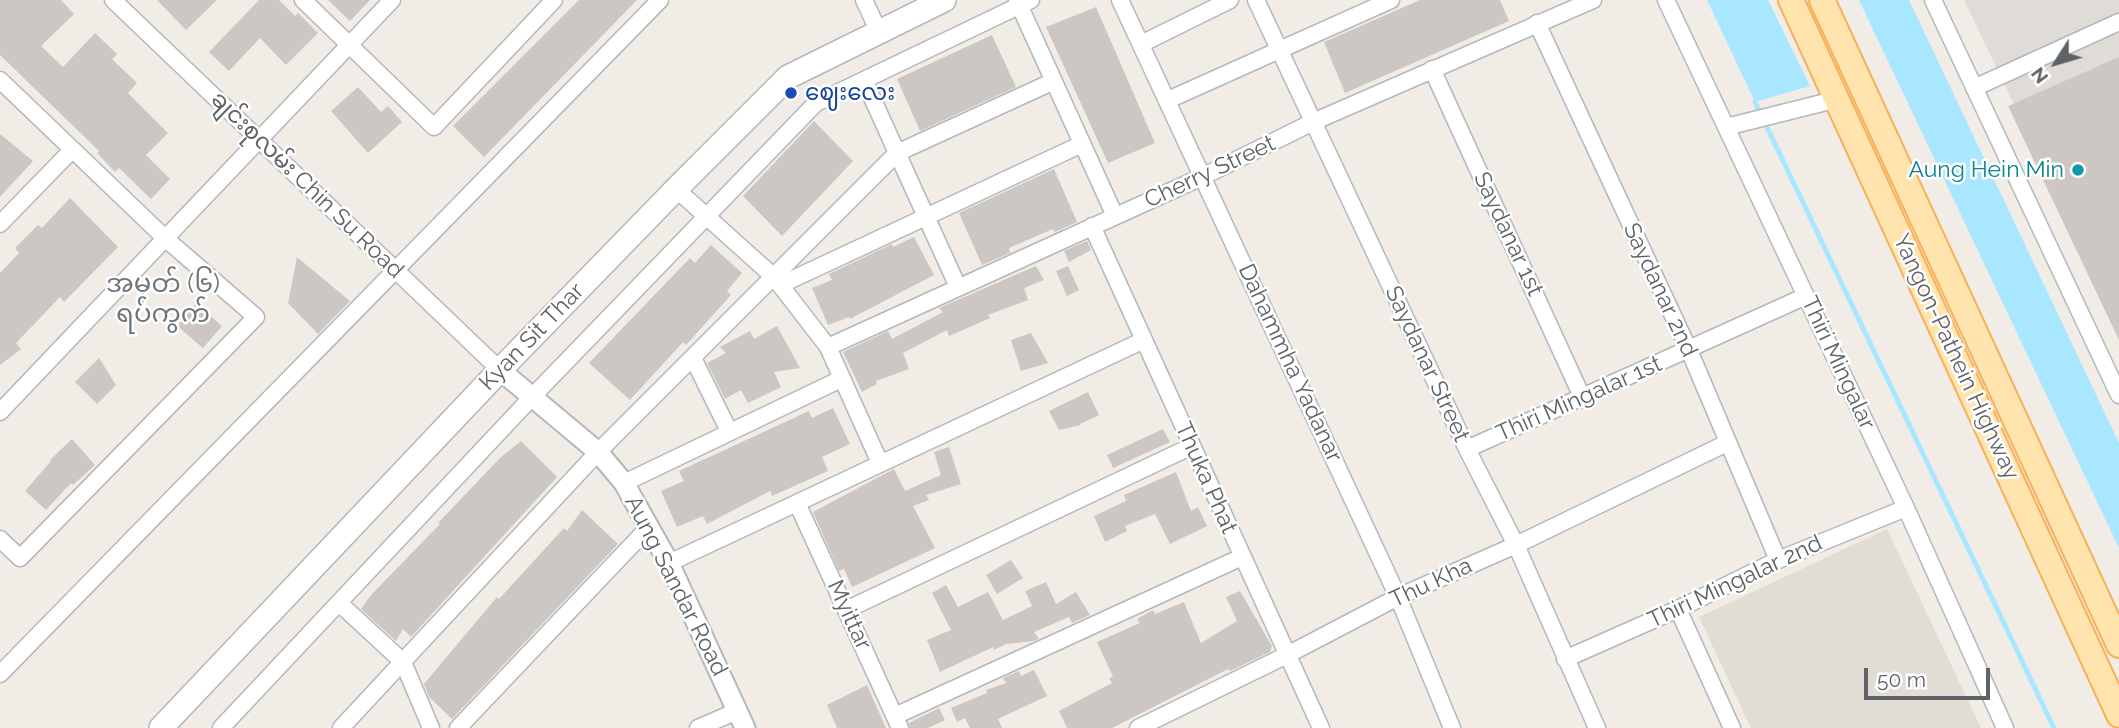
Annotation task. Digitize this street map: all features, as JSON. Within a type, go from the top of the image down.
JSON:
[{"type":"main road","name":"Kyan Sit Thar","points":[[161,728],[499,370],[788,77],[944,0]]},
{"type":"main road","name":"Yangon-Pathein Highway","points":[[1791,0],[2118,712]]},
{"type":"main road","name":"Yangon-Pathein Highway","points":[[1822,0],[2119,645]]},
{"type":"street","name":"ချင်းစုလမ်း Chin Su Road","points":[[113,0],[499,370]]},
{"type":"street","points":[[303,0],[434,127],[554,0]]},
{"type":"street","points":[[0,412],[392,0]]},
{"type":"street","points":[[0,674],[660,0]]},
{"type":"street","points":[[864,0],[879,32]]},
{"type":"street","name":"Dahammha Yadanar","points":[[1120,0],[1398,597],[1452,728]]},
{"type":"street","points":[[1141,44],[1230,0]]},
{"type":"street","name":"Saydanar Street","points":[[1256,0],[1467,449],[1516,545],[1597,728]]},
{"type":"street","points":[[1168,100],[1391,0]]},
{"type":"street","name":"Cherry Street","points":[[828,346],[1204,176],[1313,122],[1536,23],[1555,7],[1593,0]]},
{"type":"street","name":"Thiri Mingalar","points":[[1666,0],[1906,508],[2005,728]]},
{"type":"street","points":[[1933,0],[2119,396]]},
{"type":"street","points":[[221,728],[532,397],[816,103],[1023,2],[1054,81],[1115,216]]},
{"type":"street","points":[[1974,88],[2119,22]]},
{"type":"street","name":"Saydanar 2nd","points":[[1536,23],[1689,351],[1778,560]]},
{"type":"street","name":"Saydanar 1st","points":[[1432,69],[1583,399]]},
{"type":"street","points":[[0,80],[166,239],[257,317],[20,558],[0,539]]},
{"type":"street","points":[[864,80],[958,287]]},
{"type":"street","points":[[341,728],[598,452],[693,358],[777,281],[897,153],[1054,81]]},
{"type":"street","points":[[1726,127],[1838,99]]},
{"type":"street","points":[[777,281],[926,217],[1082,144]]},
{"type":"street","points":[[0,224],[72,149]]},
{"type":"street","points":[[676,189],[777,281],[828,346],[880,463]]},
{"type":"street","name":"Thuka Phat","points":[[1092,226],[1321,728]]},
{"type":"street","name":"Thiri Mingalar 1st","points":[[1467,449],[1583,399],[1806,296]]},
{"type":"street","points":[[669,563],[1144,340]]},
{"type":"street","points":[[693,358],[729,430]]},
{"type":"street","name":"Aung Sandar Road","points":[[499,370],[598,452],[624,483],[669,563],[741,719]]},
{"type":"street","points":[[624,483],[729,430],[841,379]]},
{"type":"street","name":"Thu Kha","points":[[1138,728],[1398,597],[1516,545],[1727,443]]},
{"type":"street","points":[[846,610],[1192,446]]},
{"type":"street","name":"Myittar","points":[[797,503],[898,722]]},
{"type":"street","name":"Thiri Mingalar 2nd","points":[[1565,659],[1678,609],[1778,560],[1906,508]]},
{"type":"street","points":[[458,728],[649,527]]},
{"type":"street","points":[[898,722],[1242,557]]},
{"type":"street","points":[[339,603],[403,662],[431,728]]},
{"type":"street","points":[[1678,609],[1732,728]]},
{"type":"street","points":[[698,728],[741,719]]},
{"type":"shaded area","points":[[1964,0],[2119,0],[2119,323]]},
{"type":"shaded area","points":[[1887,529],[1981,728],[1751,728],[1699,617]]},
{"type":"water","points":[[1707,0],[1768,0],[1810,86],[1755,102]]},
{"type":"water","points":[[1859,0],[1909,0],[2119,443],[2119,548]]},
{"type":"building","points":[[0,0],[61,0],[74,14],[41,46],[63,67],[95,33],[117,54],[112,59],[137,83],[128,93],[168,133],[146,155],[170,179],[151,199],[119,168],[115,172],[97,153],[99,151],[0,55]]},
{"type":"building","points":[[157,0],[217,0],[186,30]]},
{"type":"building","points":[[259,0],[279,0],[295,16],[298,13],[318,33],[286,65],[260,38],[229,71],[209,52]]},
{"type":"building","points":[[328,0],[370,0],[350,21]]},
{"type":"building","points":[[579,0],[637,0],[484,157],[453,126]]},
{"type":"building","points":[[1420,0],[1500,0],[1509,21],[1345,93],[1324,42]]},
{"type":"building","points":[[1096,7],[1155,143],[1108,163],[1046,27]]},
{"type":"building","points":[[992,35],[1016,87],[920,131],[897,79]]},
{"type":"building","name":"Aung Hein Min","points":[[2119,57],[2119,340],[2008,106]]},
{"type":"building","points":[[358,87],[381,112],[388,106],[402,122],[368,153],[331,111]]},
{"type":"building","points":[[814,121],[853,161],[782,236],[743,196]]},
{"type":"building","points":[[0,134],[33,161],[0,197]]},
{"type":"building","points":[[1054,169],[1077,222],[1009,248],[1010,253],[982,265],[959,213]]},
{"type":"building","points":[[70,198],[118,247],[64,302],[60,297],[16,343],[21,349],[0,365],[0,273],[19,253],[15,248],[38,225],[42,228]]},
{"type":"building","points":[[914,237],[934,275],[850,319],[849,317],[828,325],[812,288],[832,280],[829,274],[892,244],[893,247]]},
{"type":"building","points":[[1087,241],[1091,250],[1069,262],[1064,251]]},
{"type":"building","points":[[711,245],[742,273],[727,291],[731,295],[686,345],[683,342],[630,400],[589,363],[690,258],[695,263]]},
{"type":"building","points":[[297,257],[350,301],[318,334],[288,303]]},
{"type":"building","points":[[1036,266],[1044,280],[1024,288],[1028,300],[988,315],[990,318],[949,336],[947,330],[903,353],[909,369],[876,381],[877,384],[862,392],[843,352],[888,331],[892,339],[943,312],[939,308]]},
{"type":"building","points":[[1068,266],[1079,290],[1067,296],[1056,271]]},
{"type":"building","points":[[196,303],[222,326],[203,348],[177,326]]},
{"type":"building","points":[[777,326],[800,368],[774,372],[781,387],[748,403],[741,390],[725,399],[707,363],[726,353],[720,347],[750,331],[754,339]]},
{"type":"building","points":[[1031,333],[1048,363],[1021,371],[1011,340]]},
{"type":"building","points":[[99,358],[116,385],[97,404],[75,382]]},
{"type":"building","points":[[1088,392],[1099,415],[1081,425],[1059,430],[1049,411]]},
{"type":"building","points":[[833,408],[850,444],[822,457],[828,471],[772,496],[770,491],[707,524],[703,516],[677,527],[661,491],[684,481],[679,471],[809,411],[812,418]]},
{"type":"building","points":[[1163,429],[1170,442],[1113,468],[1107,455]]},
{"type":"building","points":[[72,439],[95,465],[73,485],[71,483],[46,510],[25,491],[50,460]]},
{"type":"building","points":[[521,441],[557,477],[411,637],[403,629],[396,641],[361,609],[372,594],[440,524],[438,523],[501,457]]},
{"type":"building","points":[[949,447],[961,484],[926,495],[929,500],[913,506],[935,548],[852,587],[844,569],[839,571],[813,512],[894,469],[905,491],[941,475],[934,452]]},
{"type":"building","points":[[1176,472],[1191,511],[1198,507],[1207,526],[1170,544],[1155,514],[1125,526],[1127,531],[1105,542],[1094,516],[1126,501],[1124,495]]},
{"type":"building","points":[[582,510],[618,544],[452,719],[429,697],[424,684],[497,597],[499,599],[564,528],[567,531]]},
{"type":"building","points":[[1011,560],[1023,578],[997,594],[986,575]]},
{"type":"building","points":[[1046,582],[1056,604],[1076,592],[1090,615],[1072,623],[1069,617],[1034,632],[1039,639],[1006,644],[994,650],[993,647],[940,672],[927,640],[951,630],[932,593],[946,585],[958,607],[988,592],[1003,620],[1032,606],[1025,591]]},
{"type":"building","points":[[1240,591],[1272,646],[1270,652],[1230,671],[1228,669],[1112,728],[1067,728],[1059,711],[1112,683],[1109,678],[1113,677],[1097,642],[1140,623],[1137,619],[1153,610],[1155,614],[1184,602],[1201,643],[1237,621],[1226,597]]},
{"type":"building","points":[[1034,670],[1047,696],[998,719],[1002,728],[970,728],[965,718],[957,722],[951,708],[1006,683],[1003,678],[1019,671],[1021,676]]},
{"type":"building","points":[[867,685],[886,728],[837,728],[827,705]]},
{"type":"building","points":[[939,708],[945,720],[928,728],[910,728],[909,723]]},
{"type":"waterway","points":[[1755,102],[2054,728]]},
{"type":"place","name":"ဈေးလေး","points":[[791,93]]},
{"type":"place","name":"Aung Hein Min","points":[[2078,170]]},
{"type":"district","name":"အမှတ် (၆) ရပ်ကွက်","points":[[163,299]]}]
